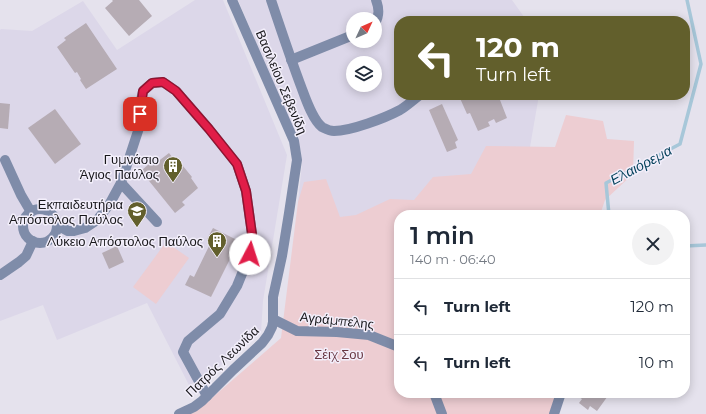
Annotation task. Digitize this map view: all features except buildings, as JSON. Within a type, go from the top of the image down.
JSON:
[{"type":"street","name":"Βασιλείου Σεβενίδη","points":[[232,0],[294,142],[297,160],[290,213],[273,297],[273,319]]},
{"type":"street","points":[[271,0],[291,60],[311,110],[320,124],[328,130],[332,131],[347,129],[371,122],[400,110],[413,100]]},
{"type":"street","points":[[376,0],[379,12]]},
{"type":"street","points":[[291,60],[346,38]]},
{"type":"street","points":[[57,225],[68,232],[79,230],[91,225],[106,210],[121,183],[139,128],[143,91],[152,83],[163,82],[176,91],[237,164],[246,191],[252,234],[250,254],[237,286],[220,314],[188,341],[183,352],[207,396]]},
{"type":"street","points":[[5,160],[31,212]]},
{"type":"street","points":[[121,183],[157,222]]},
{"type":"street","points":[[38,210],[46,211],[52,215],[57,225],[54,236],[48,241],[41,243],[30,239],[25,233],[23,225],[31,212],[38,210]]},
{"type":"street","points":[[0,275],[26,256],[33,241]]},
{"type":"street","name":"Αγράμπελης","points":[[273,319],[297,330],[369,335],[394,345]]},
{"type":"street","name":"Πατρός Λεωνίδα","points":[[179,414],[198,404],[264,340],[272,327],[273,319]]},
{"type":"street","points":[[436,398],[442,414]]},
{"type":"street","points":[[554,414],[559,398]]},
{"type":"shaded area","name":"Εκπαιδευτήρια Απόστολος Παύλος","points":[[195,0],[223,0],[287,155],[263,301],[261,332],[207,377],[189,385],[147,303],[57,340],[43,305],[0,321],[0,30],[32,31],[83,1],[117,50]]},
{"type":"shaded area","points":[[238,0],[512,0],[523,16],[394,16],[394,100],[538,100],[530,147],[411,210],[394,210],[394,217],[339,228],[298,202],[302,164],[301,151],[296,138]]},
{"type":"green space","name":"Σέιχ Σου","points":[[566,115],[603,121],[607,139],[634,141],[633,174],[605,200],[602,210],[394,210],[394,398],[555,398],[550,414],[186,414],[208,402],[281,338],[298,202],[304,182],[326,179],[340,217],[356,215],[390,199],[414,200],[433,177],[471,174],[486,146],[555,147]]},
{"type":"green space","points":[[166,242],[189,258],[156,304],[133,287]]},
{"type":"waterway","name":"Ελαιόρεμα","points":[[609,210],[606,183],[680,144],[701,64],[687,0]]},
{"type":"waterway","name":"Ελαιόρεμα","points":[[690,246],[706,245]]},
{"type":"place","name":"Γυμνάσιο Άγιος Παύλος","points":[[173,183]]},
{"type":"place","name":"Εκπαιδευτήρια Απόστολος Παύλος","points":[[137,228]]},
{"type":"place","name":"Λύκειο Απόστολος Παύλος","points":[[217,258]]},
{"type":"route","points":[[140,114],[143,91],[152,83],[163,82],[176,91],[237,164],[246,191],[252,234],[250,254]]}]
